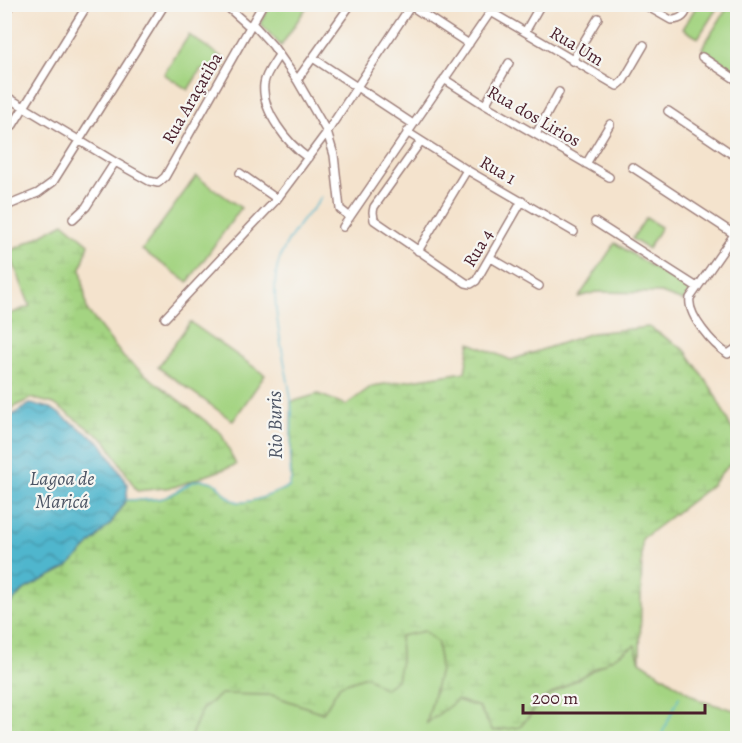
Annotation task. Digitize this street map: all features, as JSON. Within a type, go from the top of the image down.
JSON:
[{"type":"street","points":[[4,15],[11,4]]},
{"type":"street","points":[[4,134],[13,125],[88,4]]},
{"type":"street","points":[[4,207],[46,188],[60,173],[165,4]]},
{"type":"street","points":[[224,4],[251,25],[279,55],[297,80],[327,132],[334,156],[340,209],[350,217]]},
{"type":"street","name":"Rua Araçatiba","points":[[115,162],[149,181],[158,183],[165,177],[263,4]]},
{"type":"street","points":[[297,80],[351,4]]},
{"type":"street","points":[[343,227],[496,4]]},
{"type":"street","points":[[525,32],[541,4]]},
{"type":"street","points":[[643,4],[665,18],[676,20],[686,14],[688,4]]},
{"type":"street","points":[[165,318],[277,199],[327,132],[410,5],[469,44]]},
{"type":"street","name":"Rua Um","points":[[490,12],[614,86],[618,86],[629,72],[644,45]]},
{"type":"street","points":[[573,60],[598,18]]},
{"type":"street","points":[[279,55],[264,81],[266,98],[280,131],[290,144],[308,158]]},
{"type":"street","points":[[702,57],[738,81]]},
{"type":"street","points":[[313,58],[412,124]]},
{"type":"street","points":[[485,105],[509,63]]},
{"type":"street","name":"Rua dos Lirios","points":[[444,79],[609,177]]},
{"type":"street","points":[[536,134],[559,92]]},
{"type":"street","points":[[4,95],[115,162],[86,207],[74,219]]},
{"type":"street","points":[[668,111],[738,158]]},
{"type":"street","points":[[586,164],[610,124]]},
{"type":"street","name":"Rua 1","points":[[407,132],[466,170],[574,232]]},
{"type":"street","points":[[421,141],[374,207],[372,216],[374,220],[418,251],[466,170]]},
{"type":"street","points":[[632,167],[736,232],[690,297],[689,305],[698,322],[722,350],[728,354],[738,347]]},
{"type":"street","points":[[240,173],[277,199]]},
{"type":"street","name":"Rua 4","points":[[418,251],[468,284],[476,281],[522,201]]},
{"type":"street","points":[[595,222],[697,287]]},
{"type":"street","points":[[491,258],[539,286]]},
{"type":"green space","points":[[271,5],[308,5],[281,46],[260,23]]},
{"type":"green space","points":[[697,5],[719,5],[698,38],[683,29]]},
{"type":"green space","points":[[729,5],[737,5],[737,73],[702,48]]},
{"type":"green space","points":[[189,35],[226,60],[217,77],[201,69],[188,90],[164,74]]},
{"type":"green space","points":[[196,176],[241,208],[188,282],[142,250]]},
{"type":"green space","points":[[646,218],[661,227],[648,249],[632,239]]},
{"type":"green space","points":[[64,223],[89,244],[81,268],[87,310],[124,358],[221,433],[236,465],[174,487],[137,491],[106,441],[54,404],[31,398],[5,412],[5,316],[30,306],[9,252]]},
{"type":"green space","points":[[615,243],[690,291],[683,301],[661,293],[596,292],[579,297]]},
{"type":"green space","points":[[190,322],[265,375],[233,421],[158,367]]},
{"type":"green space","points":[[649,327],[685,350],[712,389],[737,439],[737,459],[712,485],[642,539],[640,661],[635,645],[543,699],[520,727],[493,731],[479,707],[457,700],[427,723],[440,670],[438,643],[424,631],[400,636],[401,660],[397,680],[384,689],[366,676],[340,685],[323,713],[272,695],[221,694],[202,709],[191,735],[194,738],[5,738],[5,609],[25,589],[68,567],[111,523],[126,500],[163,498],[191,482],[201,480],[218,485],[231,499],[240,502],[262,498],[289,487],[291,479],[291,402],[318,394],[346,405],[372,386],[465,372],[470,343],[511,360],[592,333]]},
{"type":"green space","points":[[424,631],[438,643],[440,670],[427,722],[457,700],[479,707],[493,731],[520,727],[543,699],[635,645],[640,661],[701,701],[738,711],[737,738],[194,738],[191,735],[202,709],[221,694],[272,695],[323,713],[340,685],[401,660],[400,636]]},
{"type":"water","name":"Lagoa de Maricá","points":[[30,404],[51,408],[102,444],[128,485],[126,500],[111,523],[68,567],[25,589],[5,609],[5,420]]},
{"type":"waterway","name":"Rio Buris","points":[[126,500],[163,498],[191,482],[201,480],[218,485],[231,499],[240,502],[262,498],[289,487],[292,410],[278,328],[276,273],[287,242],[321,197]]},
{"type":"waterway","points":[[660,738],[679,697]]}]
